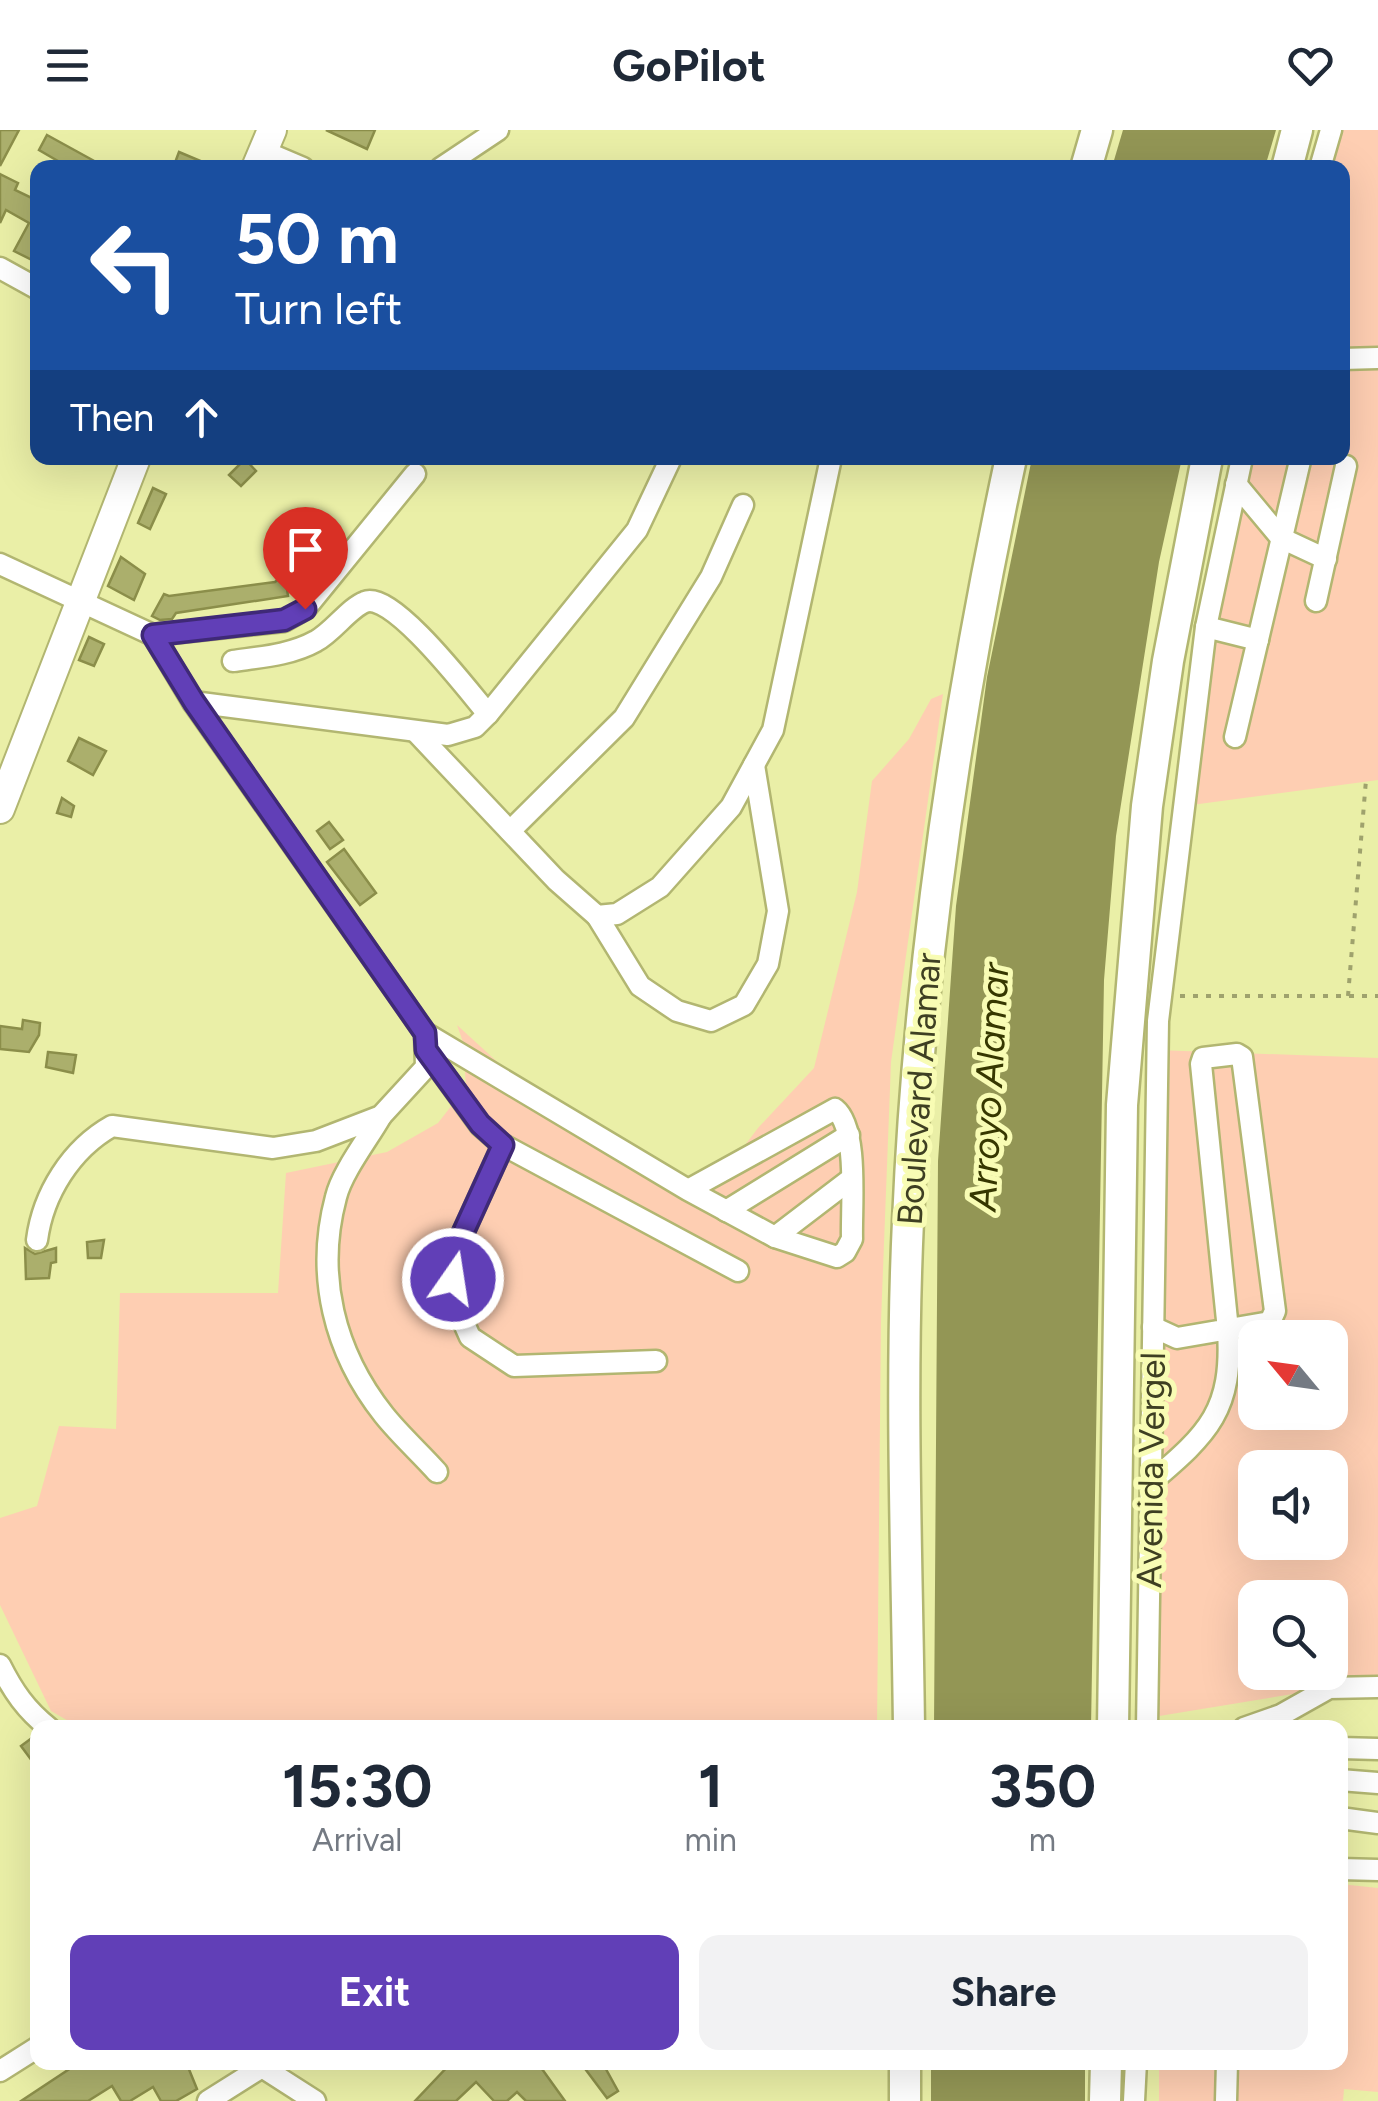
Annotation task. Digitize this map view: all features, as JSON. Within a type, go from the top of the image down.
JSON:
[{"type":"highway","points":[[1088,160],[1097,130]]},
{"type":"highway","points":[[1289,160],[1298,130]]},
{"type":"highway","name":"Boulevard Alamar","points":[[908,1720],[908,1226],[918,1056],[934,892],[988,563],[1009,465]]},
{"type":"highway","points":[[1113,1720],[1122,1104],[1147,806],[1168,660],[1206,465]]},
{"type":"highway","points":[[905,2101],[906,2070]]},
{"type":"highway","points":[[1105,2101],[1106,2070]]},
{"type":"main road","points":[[0,810],[133,465]]},
{"type":"street","points":[[452,160],[498,130]]},
{"type":"street","points":[[1322,160],[1331,130]]},
{"type":"street","points":[[0,268],[30,285]]},
{"type":"street","points":[[1350,359],[1378,358]]},
{"type":"street","points":[[194,702],[448,736],[475,726],[638,530],[668,465]]},
{"type":"street","points":[[598,916],[617,914],[660,887],[730,807],[773,730],[830,465]]},
{"type":"street","points":[[1122,1104],[1158,1021],[1206,628],[1240,465]]},
{"type":"street","points":[[1235,737],[1299,465]]},
{"type":"street","points":[[1316,601],[1346,466]]},
{"type":"street","points":[[153,635],[271,623],[305,609],[415,474]]},
{"type":"street","points":[[1236,484],[1281,538],[1326,559]]},
{"type":"street","points":[[510,831],[624,718],[711,577],[743,505]]},
{"type":"street","points":[[0,564],[153,635],[194,702],[480,1124],[503,1145],[738,1271]]},
{"type":"street","points":[[233,661],[285,653],[317,641],[365,602],[379,601],[402,616],[488,714]]},
{"type":"street","points":[[1206,628],[1258,640]]},
{"type":"street","points":[[416,732],[556,880],[598,916],[640,986],[677,1011],[711,1021],[744,1005],[768,964],[778,911],[754,765]]},
{"type":"street","name":"Avenida Vergel","points":[[1147,1720],[1158,1021]]},
{"type":"street","points":[[426,1042],[426,1067],[381,1116],[336,1194],[328,1249],[328,1290],[339,1342],[382,1414],[437,1472]]},
{"type":"street","points":[[426,1042],[688,1190],[775,1237],[837,1257],[845,1252],[852,1238],[850,1134],[843,1115],[835,1109],[688,1190]]},
{"type":"street","points":[[1151,1482],[1198,1443],[1222,1402],[1230,1363],[1228,1330],[1201,1064],[1203,1058],[1237,1054],[1242,1058],[1275,1311],[1270,1322],[1228,1330],[1176,1338],[1153,1327]]},
{"type":"street","points":[[37,1240],[45,1200],[53,1185],[112,1126],[273,1148],[316,1141],[381,1116]]},
{"type":"street","points":[[726,1211],[850,1134]]},
{"type":"street","points":[[503,1145],[452,1257],[454,1301],[470,1337],[514,1366],[656,1361]]},
{"type":"street","points":[[775,1237],[850,1179]]},
{"type":"street","points":[[0,1665],[15,1694],[39,1720]]},
{"type":"street","points":[[1269,1720],[1330,1688],[1378,1686]]},
{"type":"street","points":[[1348,1748],[1378,1749]]},
{"type":"street","points":[[1348,1781],[1378,1783]]},
{"type":"street","points":[[1348,1819],[1378,1823]]},
{"type":"street","points":[[1348,1869],[1378,1870]]},
{"type":"street","points":[[0,2071],[30,2052]]},
{"type":"street","points":[[208,2101],[251,2070]]},
{"type":"street","points":[[266,2070],[315,2101]]},
{"type":"street","points":[[1134,2101],[1136,2070]]},
{"type":"street","points":[[1226,2101],[1227,2070]]},
{"type":"path","points":[[1348,996],[1366,780]]},
{"type":"path","points":[[1161,996],[1378,996]]},
{"type":"shaded area","points":[[1331,130],[1378,130],[1378,780],[1184,806],[1241,465],[1350,465],[1350,160],[1322,160]]},
{"type":"shaded area","points":[[943,694],[891,1062],[881,1321],[877,1720],[67,1720],[51,1711],[0,1605],[0,1518],[37,1506],[59,1426],[116,1429],[120,1293],[278,1293],[286,1173],[387,1152],[438,1123],[466,1087],[463,1042],[457,1025],[549,1109],[659,1187],[717,1182],[758,1128],[814,1068],[857,892],[872,781],[909,739],[931,699]]},
{"type":"shaded area","points":[[1157,1050],[1378,1058],[1378,1687],[1348,1688],[1348,1580],[1238,1580],[1238,1690],[1317,1690],[1147,1718]]},
{"type":"shaded area","points":[[1348,1885],[1378,1888],[1378,2092],[1344,2089],[1343,2101],[1159,2101],[1159,2070],[1348,2070]]},
{"type":"water","points":[[1123,130],[1276,130],[1267,160],[1114,160]]},
{"type":"water","name":"Arroyo Alamar","points":[[1031,465],[1180,465],[1159,562],[1116,836],[1104,980],[1091,1720],[934,1720],[938,1161],[956,906],[987,677]]},
{"type":"water","points":[[931,2070],[1085,2070],[1085,2101],[931,2101]]},
{"type":"building","points":[[0,130],[19,130],[0,166]]},
{"type":"building","points":[[326,130],[375,130],[367,149]]},
{"type":"building","points":[[47,135],[92,160],[56,160],[39,150]]},
{"type":"building","points":[[179,152],[198,160],[176,160]]},
{"type":"building","points":[[0,174],[18,183],[15,190],[30,197],[30,259],[14,251],[29,223],[6,210],[0,223]]},
{"type":"building","points":[[239,465],[250,465],[256,471],[241,486],[229,475]]},
{"type":"building","points":[[153,488],[166,494],[150,529],[138,523]]},
{"type":"building","points":[[121,557],[145,574],[134,600],[108,586]]},
{"type":"building","points":[[302,559],[312,571],[300,581],[286,582],[288,596],[176,613],[172,619],[152,616],[164,594],[275,582]]},
{"type":"building","points":[[89,637],[104,644],[94,666],[79,660]]},
{"type":"building","points":[[79,738],[106,751],[93,775],[68,761]]},
{"type":"building","points":[[62,798],[74,806],[71,817],[57,813]]},
{"type":"building","points":[[329,822],[343,840],[330,849],[317,831]]},
{"type":"building","points":[[344,849],[376,893],[360,905],[327,862]]},
{"type":"building","points":[[23,1020],[40,1023],[39,1035],[29,1052],[0,1049],[0,1026],[22,1029]]},
{"type":"building","points":[[48,1052],[76,1055],[73,1073],[46,1067]]},
{"type":"building","points":[[104,1240],[101,1258],[88,1258],[87,1242]]},
{"type":"building","points":[[25,1248],[35,1254],[56,1248],[56,1262],[51,1263],[49,1278],[26,1279]]},
{"type":"building","points":[[30,1739],[30,1758],[21,1746]]},
{"type":"building","points":[[68,2070],[189,2070],[197,2089],[176,2101],[161,2101],[153,2087],[130,2101],[121,2101],[112,2086],[88,2101],[21,2101]]},
{"type":"building","points":[[444,2070],[543,2070],[565,2101],[526,2101],[517,2092],[507,2101],[494,2101],[476,2082],[456,2101],[415,2101]]},
{"type":"building","points":[[586,2070],[606,2070],[618,2091],[607,2098]]},
{"type":"route","points":[[305,609],[284,620],[258,625],[153,635],[194,702],[425,1033],[426,1050],[480,1124],[503,1145],[452,1257],[453,1279]]}]
